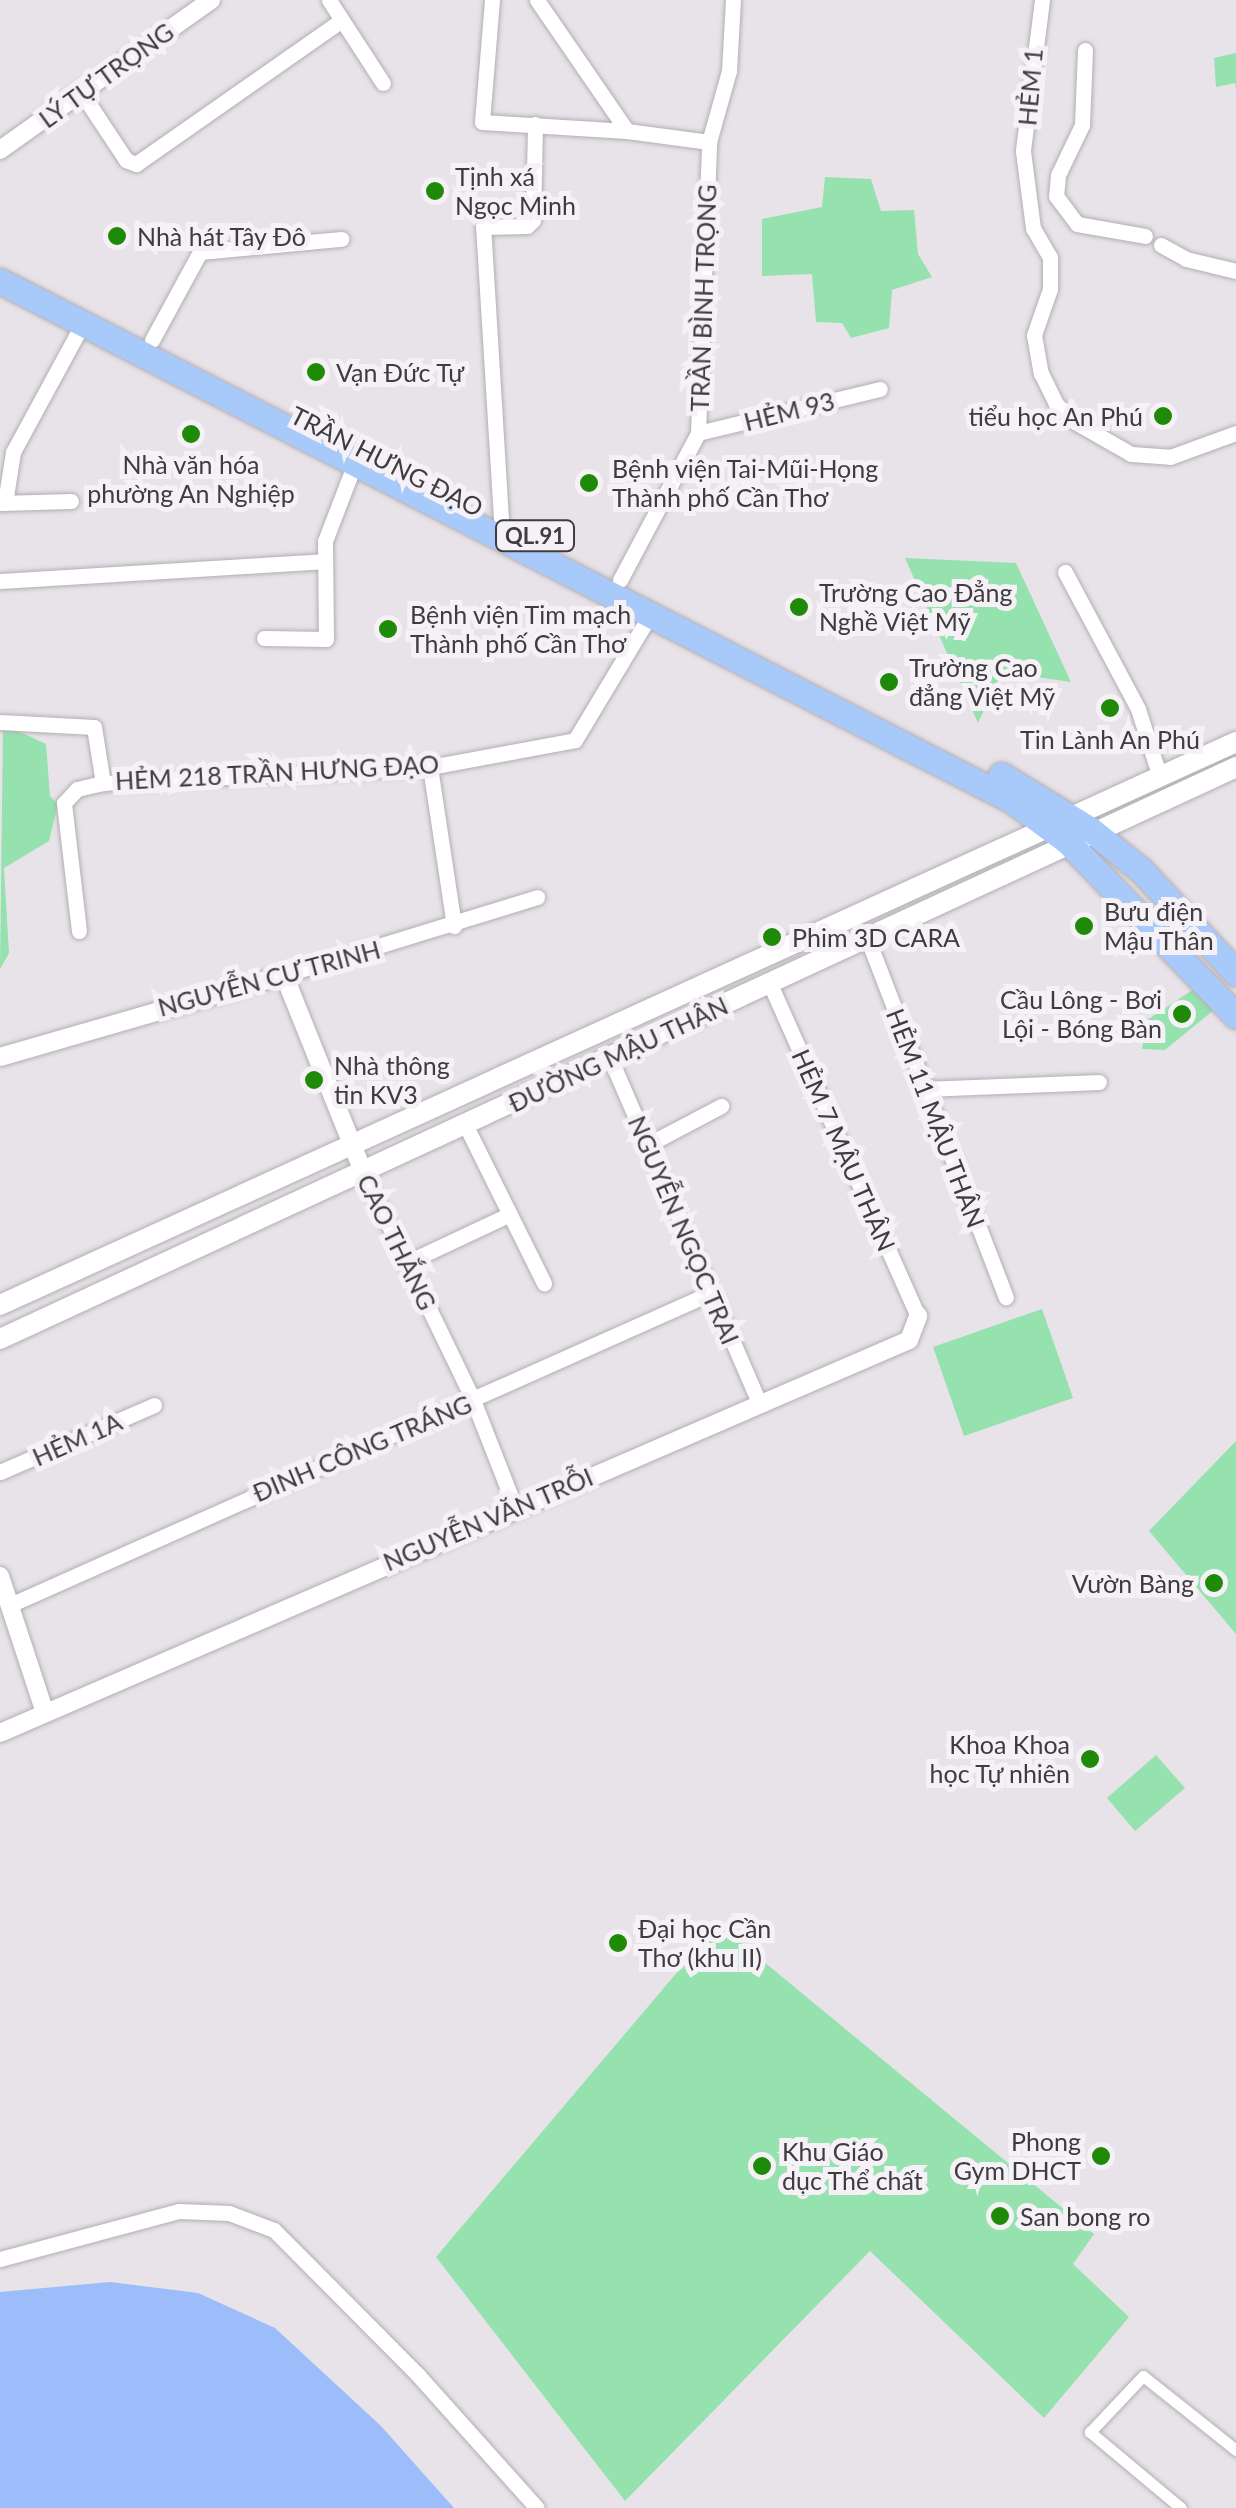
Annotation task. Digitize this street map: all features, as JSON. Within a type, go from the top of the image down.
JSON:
[{"type":"highway","name":"TRẦN HƯNG ĐẠO","points":[[0,262],[1022,786],[1061,828]]},
{"type":"highway","name":"TRẦN HƯNG ĐẠO","points":[[0,281],[1061,828],[1091,830]]},
{"type":"highway","name":"QL.91","points":[[1061,828],[1236,1016]]},
{"type":"highway","name":"QL.91","points":[[1091,830],[1142,871],[1236,974]]},
{"type":"main road","name":"ĐƯỜNG MẬU THÂN","points":[[0,1339],[868,940],[1159,774],[1236,742]]},
{"type":"main road","points":[[1091,830],[1236,767]]},
{"type":"main road","name":"ĐƯỜNG MẬU THÂN","points":[[0,1305],[695,983],[1061,828]]},
{"type":"main road","points":[[695,983],[707,1013]]},
{"type":"street","name":"LÝ TỰ TRỌNG","points":[[0,150],[211,0]]},
{"type":"street","points":[[329,0],[383,83]]},
{"type":"street","points":[[492,0],[482,122],[627,131],[709,142]]},
{"type":"street","points":[[537,0],[627,131]]},
{"type":"street","name":"TRẦN BÌNH TRỌNG","points":[[620,580],[698,433],[709,142],[729,71],[732,0]]},
{"type":"street","name":"HẺM 1","points":[[1042,0],[1026,174],[1033,228],[1050,257],[1050,289],[1034,335],[1056,404],[1101,442],[1131,454],[1170,457],[1236,434]]},
{"type":"street","points":[[81,92],[126,160],[136,164],[342,20]]},
{"type":"street","points":[[1085,50],[1082,125],[1058,176],[1056,196],[1077,224],[1145,236]]},
{"type":"street","points":[[500,518],[484,227],[527,226],[533,220],[534,124]]},
{"type":"street","points":[[152,340],[200,252],[341,239]]},
{"type":"street","points":[[1161,245],[1186,259],[1236,270]]},
{"type":"street","points":[[71,501],[3,503],[14,452],[83,323]]},
{"type":"street","name":"HẺM 93","points":[[698,433],[880,389]]},
{"type":"street","points":[[264,638],[326,640],[323,561],[329,517],[355,463]]},
{"type":"street","points":[[0,581],[323,561]]},
{"type":"street","points":[[1065,572],[1138,709],[1159,774]]},
{"type":"street","name":"HẺM 218 TRẦN HƯNG ĐẠO","points":[[0,722],[94,728],[103,783],[430,766],[574,740],[650,614]]},
{"type":"street","points":[[430,766],[454,926]]},
{"type":"street","points":[[79,931],[64,802],[77,789],[103,783]]},
{"type":"street","name":"NGUYỄN CƯ TRINH","points":[[0,1057],[454,926],[537,898]]},
{"type":"street","name":"HẺM 11 MẬU THÂN","points":[[868,940],[1006,1297]]},
{"type":"street","name":"CAO THẮNG","points":[[284,975],[362,1172],[473,1400],[515,1507]]},
{"type":"street","name":"HẺM 7 MẬU THÂN","points":[[770,984],[918,1316]]},
{"type":"street","name":"NGUYỄN NGỌC TRAI","points":[[610,1058],[759,1402]]},
{"type":"street","points":[[925,1089],[1099,1082]]},
{"type":"street","points":[[647,1144],[721,1106]]},
{"type":"street","points":[[465,1124],[544,1284]]},
{"type":"street","points":[[408,1262],[508,1214]]},
{"type":"street","name":"ĐINH CÔNG TRÁNG","points":[[12,1604],[711,1292]]},
{"type":"street","name":"NGUYỄN VĂN TRỖI","points":[[0,1733],[44,1710],[909,1340],[918,1316]]},
{"type":"street","name":"HẺM 1A","points":[[0,1472],[154,1405]]},
{"type":"street","points":[[0,1576],[44,1710]]},
{"type":"street","points":[[0,2259],[179,2211],[229,2213],[274,2230],[418,2375],[537,2508]]},
{"type":"street","points":[[1181,2508],[1090,2432],[1144,2376],[1236,2450]]},
{"type":"green space","points":[[1236,53],[1236,90],[1235,83],[1216,87],[1214,58]]},
{"type":"green space","points":[[825,177],[871,179],[881,211],[914,210],[918,254],[932,277],[892,290],[889,328],[851,338],[842,323],[816,322],[812,274],[762,276],[762,219],[822,207]]},
{"type":"green space","points":[[905,558],[1016,563],[1071,682],[1002,672],[978,723]]},
{"type":"green space","points":[[3,724],[46,744],[50,796],[58,804],[49,841],[4,868],[9,953],[0,969]]},
{"type":"green space","name":"Cầu Lông - Bơi Lội - Bóng Bàn","points":[[1197,987],[1215,1009],[1165,1050],[1142,1049],[1147,1020]]},
{"type":"green space","points":[[1042,1309],[1073,1398],[964,1436],[933,1347]]},
{"type":"green space","name":"Vườn Bàng","points":[[1236,1441],[1236,1634],[1149,1531]]},
{"type":"green space","points":[[1156,1755],[1185,1788],[1135,1831],[1107,1798]]},
{"type":"green space","name":"Khu Giáo dục Thể chất","points":[[718,1924],[1094,2234],[1073,2264],[1129,2317],[1044,2418],[870,2251],[625,2501],[436,2257]]},
{"type":"water","points":[[110,2282],[198,2293],[275,2328],[381,2426],[454,2508],[0,2508],[0,2292]]},
{"type":"place","name":"Tịnh xá Ngọc Minh","points":[[435,191]]},
{"type":"place","name":"Nhà hát Tây Đô","points":[[117,236]]},
{"type":"place","name":"Vạn Đức Tự","points":[[316,372]]},
{"type":"place","name":"tiểu học An Phú","points":[[1163,416]]},
{"type":"place","name":"Nhà văn hóa phường An Nghiệp","points":[[191,434]]},
{"type":"place","name":"Bệnh viện Tai-Mũi-Họng Thành phố Cần Thơ","points":[[589,483]]},
{"type":"place","name":"Trường Cao Đẳng Nghề Việt Mỹ","points":[[799,607]]},
{"type":"place","name":"Bệnh viện Tim mạch Thành phố Cần Thơ","points":[[388,629]]},
{"type":"place","name":"Trường Cao đẳng Việt Mỹ","points":[[889,682]]},
{"type":"place","name":"Tin Lành An Phú","points":[[1110,708]]},
{"type":"place","name":"Bưu điện Mậu Thân","points":[[1084,926]]},
{"type":"place","name":"Phim 3D CARA","points":[[772,937]]},
{"type":"place","name":"Cầu Lông - Bơi Lội - Bóng Bàn","points":[[1182,1014]]},
{"type":"place","name":"Nhà thông tin KV3","points":[[314,1080]]},
{"type":"place","name":"Vườn Bàng","points":[[1214,1583]]},
{"type":"place","name":"Khoa Khoa học Tự nhiên","points":[[1090,1759]]},
{"type":"place","name":"Đại học Cần Thơ (khu II)","points":[[618,1943]]},
{"type":"place","name":"Phong Gym DHCT","points":[[1101,2156]]},
{"type":"place","name":"Khu Giáo dục Thể chất","points":[[762,2166]]},
{"type":"place","name":"San bong ro","points":[[1000,2216]]}]
